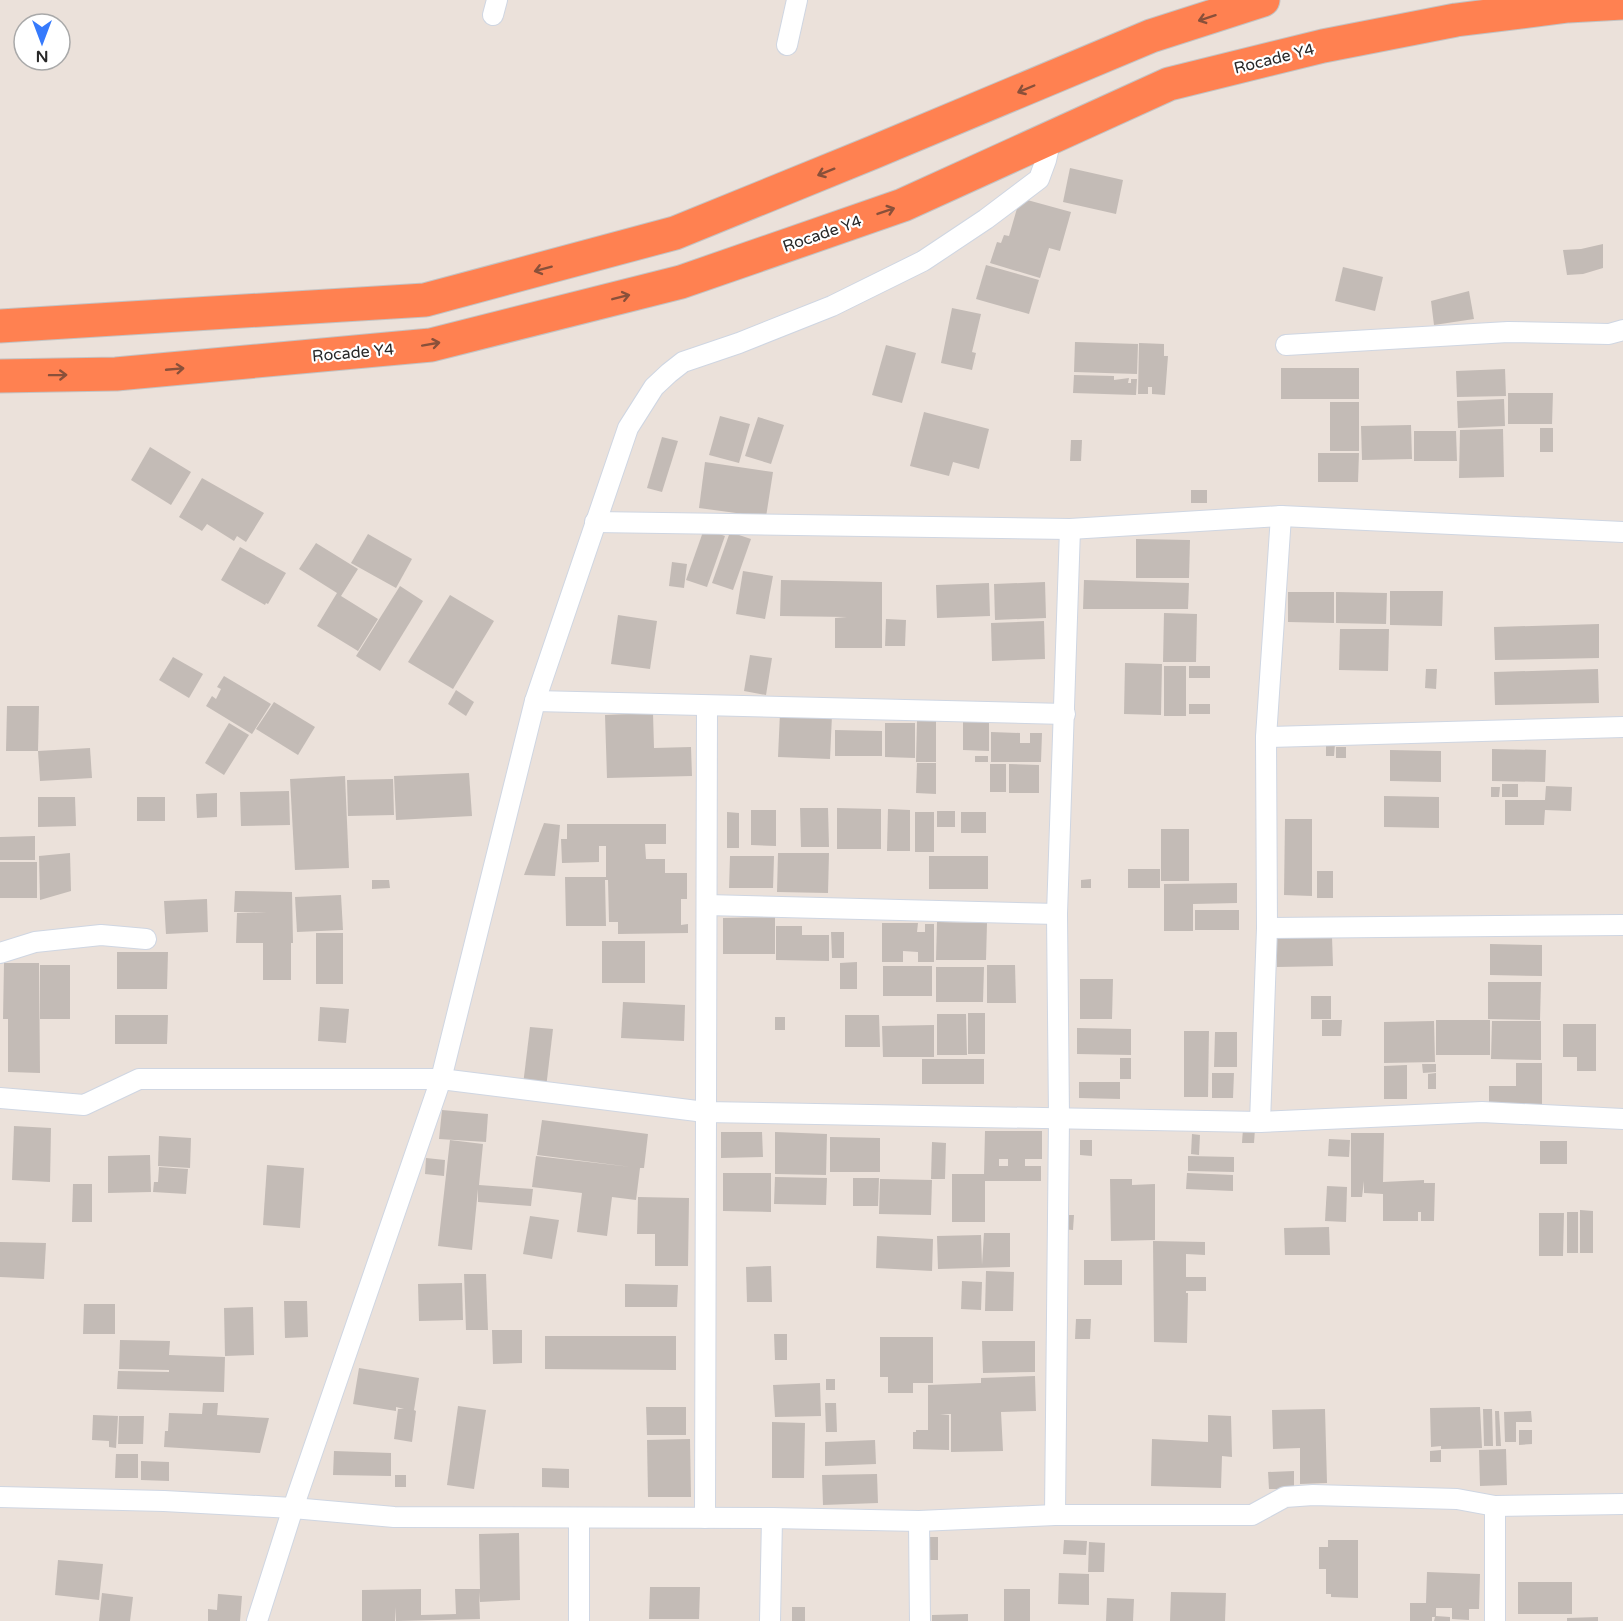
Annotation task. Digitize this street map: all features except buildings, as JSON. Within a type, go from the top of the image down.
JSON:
[{"type":"highway","points":[[0,326],[425,300],[675,233],[1151,36],[1263,0]]},
{"type":"highway","name":"Rocade Y4","points":[[0,376],[116,374],[431,345],[681,282],[903,205],[1169,84],[1323,46],[1456,20],[1568,6],[1623,3]]},
{"type":"highway","points":[[1456,20],[1623,21]]},
{"type":"street","points":[[787,45],[797,0]]},
{"type":"street","points":[[257,1621],[293,1508],[441,1079],[535,701],[628,428],[654,387],[683,362],[739,343],[832,306],[922,261],[1003,207],[1039,179],[1051,138]]},
{"type":"street","points":[[1286,345],[1508,332],[1609,334],[1623,330]]},
{"type":"street","points":[[595,522],[1070,530],[1281,516],[1623,532]]},
{"type":"street","points":[[1260,1122],[1267,928],[1266,737],[1281,516]]},
{"type":"street","points":[[1055,1515],[1059,1118],[1057,914],[1070,530]]},
{"type":"street","points":[[535,701],[1065,714]]},
{"type":"street","points":[[705,1518],[707,706]]},
{"type":"street","points":[[1266,737],[1623,727]]},
{"type":"street","points":[[706,905],[1057,914]]},
{"type":"street","points":[[1267,928],[1623,925]]},
{"type":"street","points":[[0,953],[35,942],[90,936],[147,939]]},
{"type":"street","points":[[0,1098],[84,1105],[139,1079],[441,1079],[705,1112],[1260,1122],[1482,1112],[1623,1119]]},
{"type":"street","points":[[0,1497],[164,1501],[293,1508],[394,1517],[772,1518],[919,1521],[1055,1515],[1252,1515],[1285,1497],[1313,1495],[1457,1499],[1495,1506],[1623,1504]]},
{"type":"street","points":[[1495,1506],[1495,1621]]},
{"type":"street","points":[[579,1518],[579,1621]]},
{"type":"street","points":[[770,1621],[772,1518]]},
{"type":"street","points":[[919,1521],[920,1621]]}]
